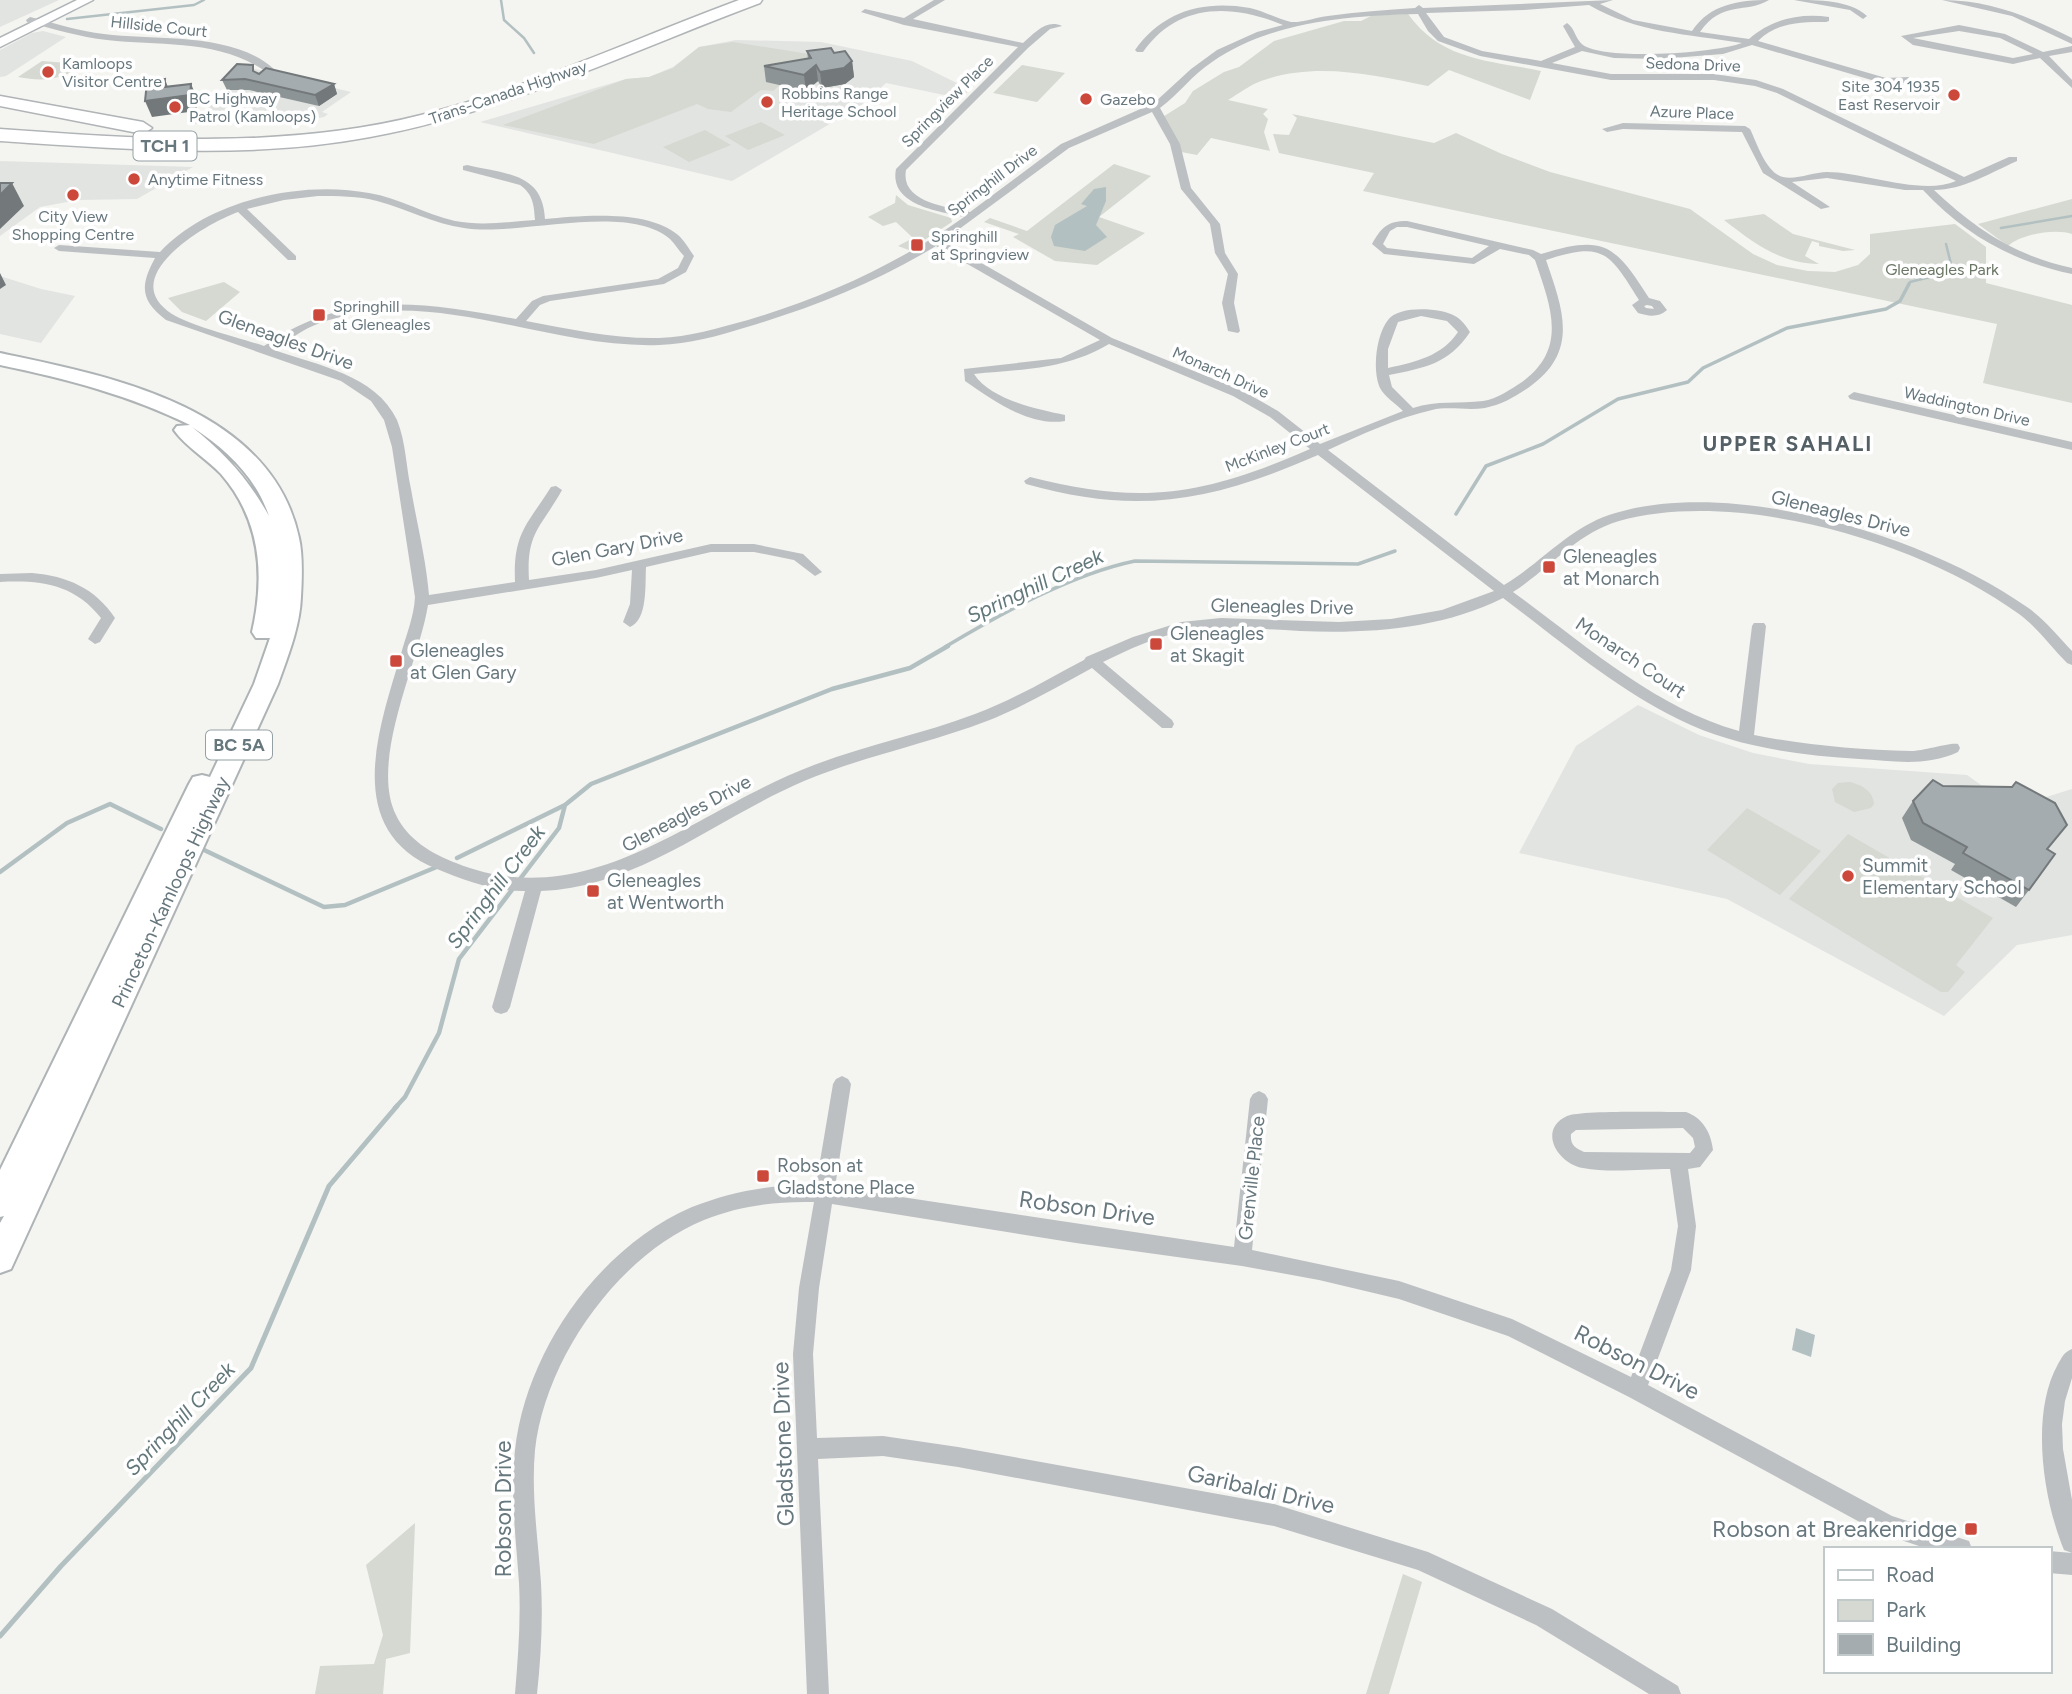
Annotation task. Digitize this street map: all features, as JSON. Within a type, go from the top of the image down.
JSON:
[{"type":"highway","name":"Trans-Canada Highway","points":[[0,126],[220,138],[287,135],[329,128],[464,100],[553,69],[728,0]]},
{"type":"highway","name":"Trans-Canada Highway","points":[[0,135],[205,146],[329,138],[420,122],[468,109],[562,75],[754,0]]},
{"type":"highway","points":[[0,99],[140,128],[220,138]]},
{"type":"highway","points":[[0,151],[199,154],[261,150],[329,138]]},
{"type":"main road","points":[[0,43],[71,0]]},
{"type":"main road","points":[[0,35],[87,0]]},
{"type":"main road","name":"Princeton-Kamloops Highway","points":[[0,359],[129,389],[200,420],[228,440],[259,474],[271,494],[283,521],[291,572],[285,624],[266,684],[0,1258]]},
{"type":"main road","name":"Princeton-Kamloops Highway","points":[[0,372],[54,382],[125,402],[182,429],[210,449],[238,478],[253,505],[270,549],[273,575],[269,611],[257,654],[223,741],[0,1203]]},
{"type":"street","points":[[904,22],[940,0]]},
{"type":"street","name":"Springhill Drive","points":[[265,351],[316,321],[354,310],[386,307],[421,308],[612,340],[661,341],[698,337],[844,291],[936,241],[1068,144],[1094,130],[1155,108],[1209,58],[1289,24],[1326,15],[1380,9],[1592,3],[1609,0]]},
{"type":"street","points":[[1694,35],[1706,18],[1715,12],[1738,4],[1765,0]]},
{"type":"street","points":[[1798,0],[1853,8],[1863,16]]},
{"type":"street","points":[[1946,0],[2015,13],[2072,41]]},
{"type":"street","points":[[1360,3],[1380,9]]},
{"type":"street","points":[[1592,3],[1628,20],[1694,35],[1753,43],[1885,81],[1906,79]]},
{"type":"street","points":[[1140,50],[1143,42],[1165,18],[1188,7],[1232,4],[1254,8],[1289,24]]},
{"type":"street","name":"Sedona Drive","points":[[1419,8],[1431,29],[1441,39],[1480,52],[1611,77],[1714,77],[1756,83],[1792,96],[1965,181]]},
{"type":"street","points":[[865,12],[1026,46]]},
{"type":"street","points":[[1541,65],[1582,48],[1613,54],[1657,57],[1734,49],[1753,43],[1771,26],[1826,19]]},
{"type":"street","name":"Hillside Court","points":[[36,22],[103,37],[188,43],[228,51],[264,65],[270,70],[263,79]]},
{"type":"street","name":"Springview Place","points":[[971,215],[917,200],[899,183],[901,169],[1026,46],[1047,27],[1058,26]]},
{"type":"street","points":[[1567,26],[1582,48]]},
{"type":"street","points":[[2072,49],[2042,55],[2013,61],[1913,42],[1905,36],[1959,28],[2002,36],[2042,55],[2072,85]]},
{"type":"street","points":[[2059,85],[2064,92],[2072,93]]},
{"type":"street","points":[[1155,108],[1175,144],[1186,189],[1215,224],[1220,253],[1233,274],[1228,303],[1234,331]]},
{"type":"street","name":"Azure Place","points":[[1607,129],[1623,126],[1745,129],[1768,171],[1825,207]]},
{"type":"street","points":[[1784,180],[1826,175],[1927,189],[1950,187],[2013,159]]},
{"type":"street","points":[[467,168],[524,183],[532,188],[538,196],[540,223]]},
{"type":"street","points":[[1927,189],[1957,218],[1991,244],[2024,260],[2072,271]]},
{"type":"street","points":[[59,248],[161,255],[181,238],[207,222],[283,197],[317,193],[386,198],[444,221],[469,226],[505,227],[608,218],[638,221],[679,242],[686,250],[688,261],[675,276],[660,282],[547,298],[536,303],[517,324]]},
{"type":"street","points":[[241,209],[292,258]]},
{"type":"street","points":[[1498,245],[1474,261],[1399,254],[1384,251],[1377,244],[1386,229],[1395,224],[1407,224],[1533,253],[1540,257],[1573,246],[1592,246],[1611,251],[1645,301]]},
{"type":"street","name":"Monarch Drive","points":[[936,241],[1108,340],[1237,393],[1274,414],[1504,592]]},
{"type":"street","name":"Gleneagles Drive","points":[[161,255],[149,280],[151,298],[170,318],[345,378],[367,390],[386,408],[397,445],[422,600],[379,772],[379,794],[390,823],[408,845],[434,863],[481,879],[534,886],[590,878],[642,861],[789,780],[831,763],[982,717],[1014,704],[1091,660],[1137,640],[1178,628],[1213,622],[1371,627],[1429,618],[1465,608],[1504,592],[1573,536],[1614,518],[1662,509],[1721,507],[1780,515],[1839,528],[1917,551],[1971,577],[2026,613],[2072,660]]},
{"type":"street","name":"McKinley Court","points":[[1030,481],[1059,491],[1112,498],[1157,497],[1203,491],[1239,482],[1430,406],[1489,404],[1531,381],[1547,366],[1558,346],[1560,329],[1540,257]]},
{"type":"street","points":[[1382,372],[1398,370],[1448,353],[1455,347],[1464,331],[1461,326],[1446,317],[1425,313],[1406,313],[1393,320],[1382,349],[1382,372],[1386,388],[1412,414]]},
{"type":"street","points":[[1061,418],[1031,415],[1006,404],[969,378],[968,372],[1063,361],[1108,340]]},
{"type":"street","name":"Waddington Drive","points":[[1854,396],[2072,446]]},
{"type":"street","points":[[522,584],[523,543],[531,525],[546,509],[556,490]]},
{"type":"street","name":"Glen Gary Drive","points":[[422,600],[639,565],[711,548],[754,548],[798,557],[815,572]]},
{"type":"street","points":[[630,622],[637,604],[639,565]]},
{"type":"street","points":[[0,578],[36,578],[62,582],[80,589],[96,601],[108,618],[95,639]]},
{"type":"street","name":"Monarch Court","points":[[1504,592],[1641,691],[1686,716],[1746,738],[1818,752],[1920,757],[1942,754],[1953,748]]},
{"type":"street","points":[[1746,738],[1759,626]]},
{"type":"street","points":[[1091,660],[1167,724]]},
{"type":"street","points":[[501,1007],[534,886]]},
{"type":"street","name":"Gladstone Drive","points":[[818,1694],[803,1354],[809,1288],[842,1084]]},
{"type":"street","name":"Grenville Place","points":[[1242,1257],[1259,1099]]},
{"type":"street","points":[[1686,1121],[1696,1127],[1703,1138],[1704,1150],[1694,1161],[1678,1161],[1583,1160],[1568,1153],[1560,1141],[1562,1130],[1572,1122],[1686,1121]]},
{"type":"street","points":[[1636,1390],[1681,1270],[1687,1226],[1678,1161]]},
{"type":"street","name":"Robson Drive","points":[[526,1694],[531,1625],[525,1516],[525,1449],[535,1398],[553,1355],[577,1317],[633,1254],[686,1220],[733,1201],[786,1192],[824,1194],[1242,1257],[1319,1271],[1399,1290],[1502,1325],[1636,1390],[1888,1525],[1955,1547]]},
{"type":"street","points":[[2072,1359],[2066,1367],[2054,1406],[2053,1449],[2059,1489],[2072,1542]]},
{"type":"street","name":"Garibaldi Drive","points":[[806,1449],[883,1446],[1274,1515],[1420,1560],[1544,1617],[1670,1694]]},
{"type":"street","points":[[2051,1562],[2072,1564]]},
{"type":"shaded area","points":[[0,0],[59,0],[0,27]]},
{"type":"shaded area","points":[[43,31],[66,37],[6,76],[0,77],[0,50],[32,33]]},
{"type":"shaded area","points":[[736,40],[821,42],[912,61],[971,90],[959,98],[886,83],[859,107],[732,181],[480,122],[626,79],[649,77],[673,67],[699,47]]},
{"type":"shaded area","points":[[247,67],[351,92],[322,112],[328,114],[324,117],[294,122],[194,124]]},
{"type":"shaded area","name":"City View Shopping Centre","points":[[0,161],[193,167],[137,199],[78,200],[40,207],[0,236]]},
{"type":"shaded area","points":[[1106,187],[1106,201],[1096,225],[1107,237],[1085,251],[1054,246],[1051,237],[1055,225],[1087,206],[1081,204],[1094,189]]},
{"type":"shaded area","name":"City View Shopping Centre","points":[[0,276],[75,296],[41,343],[0,334]]},
{"type":"shaded area","name":"Summit Elementary School","points":[[1638,705],[1699,735],[1753,753],[1809,764],[1967,775],[1981,785],[2007,787],[2040,799],[2072,789],[2072,935],[2017,945],[1944,1016],[1727,899],[1519,853],[1576,746]]},
{"type":"shaded area","points":[[1796,1328],[1815,1335],[1811,1357],[1792,1350]]},
{"type":"green space","points":[[1408,14],[1421,29],[1451,50],[1485,61],[1541,71],[1530,100],[1449,70],[1428,86],[1345,72],[1302,72],[1261,81],[1228,100],[1268,109],[1263,114],[1268,119],[1264,132],[1270,151],[1211,138],[1197,155],[1176,151],[1161,118],[1185,103],[1193,91],[1224,72],[1239,67],[1274,41],[1344,21],[1361,21],[1373,15]]},
{"type":"green space","points":[[733,42],[847,60],[790,76],[773,91],[761,90],[731,112],[708,109],[697,104],[594,144],[503,125],[626,79],[649,77],[673,68],[699,47]]},
{"type":"green space","points":[[42,61],[67,63],[77,69],[49,79],[18,77]]},
{"type":"green space","points":[[1022,65],[1065,73],[1037,102],[993,93]]},
{"type":"green space","name":"Gleneagles Park","points":[[1292,114],[1434,143],[1456,133],[1550,172],[1690,209],[1753,254],[1777,265],[1808,271],[1835,272],[1858,265],[1870,254],[1870,234],[1955,224],[1986,247],[1986,283],[2072,305],[2072,403],[1983,383],[1997,324],[1363,191],[1374,173],[1279,153],[1273,134],[1289,135],[1297,118]]},
{"type":"green space","points":[[761,122],[785,135],[748,150],[725,136]]},
{"type":"green space","points":[[705,130],[731,145],[689,162],[663,147]]},
{"type":"green space","points":[[1114,164],[1151,176],[1099,217],[1145,233],[1097,265],[1055,261],[1013,237],[1019,234],[984,222],[990,218],[1027,231]]},
{"type":"green space","points":[[896,195],[908,205],[951,218],[952,222],[909,250],[898,246],[913,238],[896,222],[883,226],[868,217],[895,203]]},
{"type":"green space","name":"Gleneagles Park","points":[[2072,199],[2072,234],[2038,233],[2021,238],[2008,246],[1978,224]]},
{"type":"green space","name":"Gleneagles Park","points":[[1764,214],[1793,234],[1855,250],[1843,251],[1819,246],[1819,243],[1812,241],[1805,256],[1819,264],[1805,263],[1779,256],[1724,220]]},
{"type":"green space","points":[[224,282],[240,292],[206,321],[182,312],[168,298]]},
{"type":"green space","points":[[1850,782],[1869,792],[1874,804],[1871,808],[1854,812],[1835,802],[1832,789],[1838,783]]},
{"type":"green space","points":[[1747,808],[1821,851],[1780,895],[1707,850]]},
{"type":"green space","points":[[1848,834],[1993,918],[1956,965],[1965,972],[1948,992],[1941,992],[1789,899]]},
{"type":"green space","points":[[415,1523],[410,1653],[386,1659],[383,1694],[315,1694],[320,1666],[374,1664],[383,1635],[366,1565]]},
{"type":"green space","points":[[1403,1574],[1422,1582],[1389,1694],[1366,1694]]},
{"type":"building","points":[[831,48],[834,53],[845,51],[852,61],[844,68],[820,72],[816,65],[804,75],[764,66],[811,58],[807,51]]},
{"type":"building","points":[[237,64],[253,65],[253,71],[259,74],[266,68],[334,84],[315,95],[245,79],[222,80]]},
{"type":"building","points":[[165,79],[164,87],[191,84],[190,95],[145,101],[147,82]]},
{"type":"building","points":[[0,183],[12,183],[0,195]]},
{"type":"building","name":"Summit Elementary School","points":[[1933,780],[1943,786],[2012,787],[2016,782],[2055,803],[2067,825],[2047,849],[2055,854],[2029,890],[1963,853],[1967,847],[1923,823],[1913,801]]},
{"type":"waterway","points":[[67,19],[194,5],[204,0]]},
{"type":"waterway","points":[[501,0],[504,20],[524,38],[534,53]]},
{"type":"waterway","name":"Springhill Creek","points":[[2001,228],[2072,216]]},
{"type":"waterway","name":"Springhill Creek","points":[[1908,285],[1952,268],[1946,244]]},
{"type":"waterway","name":"Springhill Creek","points":[[1456,514],[1486,466],[1543,444],[1618,399],[1688,382],[1703,368],[1787,328],[1886,309],[1900,301],[1909,284]]},
{"type":"waterway","name":"Springhill Creek","points":[[945,647],[989,621],[1062,585],[1135,561],[1358,564],[1395,551]]},
{"type":"waterway","name":"Springhill Creek","points":[[565,805],[591,784],[832,689],[910,668],[948,646]]},
{"type":"waterway","name":"Springhill Creek","points":[[0,872],[67,823],[110,804],[161,829]]},
{"type":"waterway","points":[[457,858],[565,805]]},
{"type":"waterway","name":"Springhill Creek","points":[[520,879],[559,828],[565,805]]},
{"type":"waterway","points":[[202,849],[324,907],[345,905],[439,866]]},
{"type":"waterway","name":"Springhill Creek","points":[[395,1108],[405,1097],[439,1033],[459,959],[515,886]]},
{"type":"waterway","name":"Springhill Creek","points":[[0,1636],[61,1566],[251,1368],[329,1186],[397,1106]]},
{"type":"place","name":"Kamloops Visitor Centre","points":[[48,72]]},
{"type":"place","name":"Site 304 1935 East Reservoir","points":[[1954,95]]},
{"type":"place","name":"Gazebo","points":[[1086,99]]},
{"type":"place","name":"Robbins Range Heritage School","points":[[767,102]]},
{"type":"place","name":"BC Highway Patrol (Kamloops)","points":[[175,107]]},
{"type":"place","name":"Anytime Fitness","points":[[134,179]]},
{"type":"place","name":"City View Shopping Centre","points":[[73,195]]},
{"type":"place","name":"Springhill at Springview","points":[[917,245]]},
{"type":"place","name":"Springhill at Gleneagles","points":[[319,315]]},
{"type":"place","name":"Gleneagles at Monarch","points":[[1549,567]]},
{"type":"place","name":"Gleneagles at Skagit","points":[[1156,644]]},
{"type":"place","name":"Gleneagles at Glen Gary","points":[[396,661]]},
{"type":"place","name":"Summit Elementary School","points":[[1848,876]]},
{"type":"place","name":"Gleneagles at Wentworth","points":[[593,891]]},
{"type":"place","name":"Robson at Gladstone Place","points":[[763,1176]]},
{"type":"place","name":"Robson at Breakenridge","points":[[1971,1529]]},
{"type":"district","name":"UPPER SAHALI","points":[[1788,444]]}]
